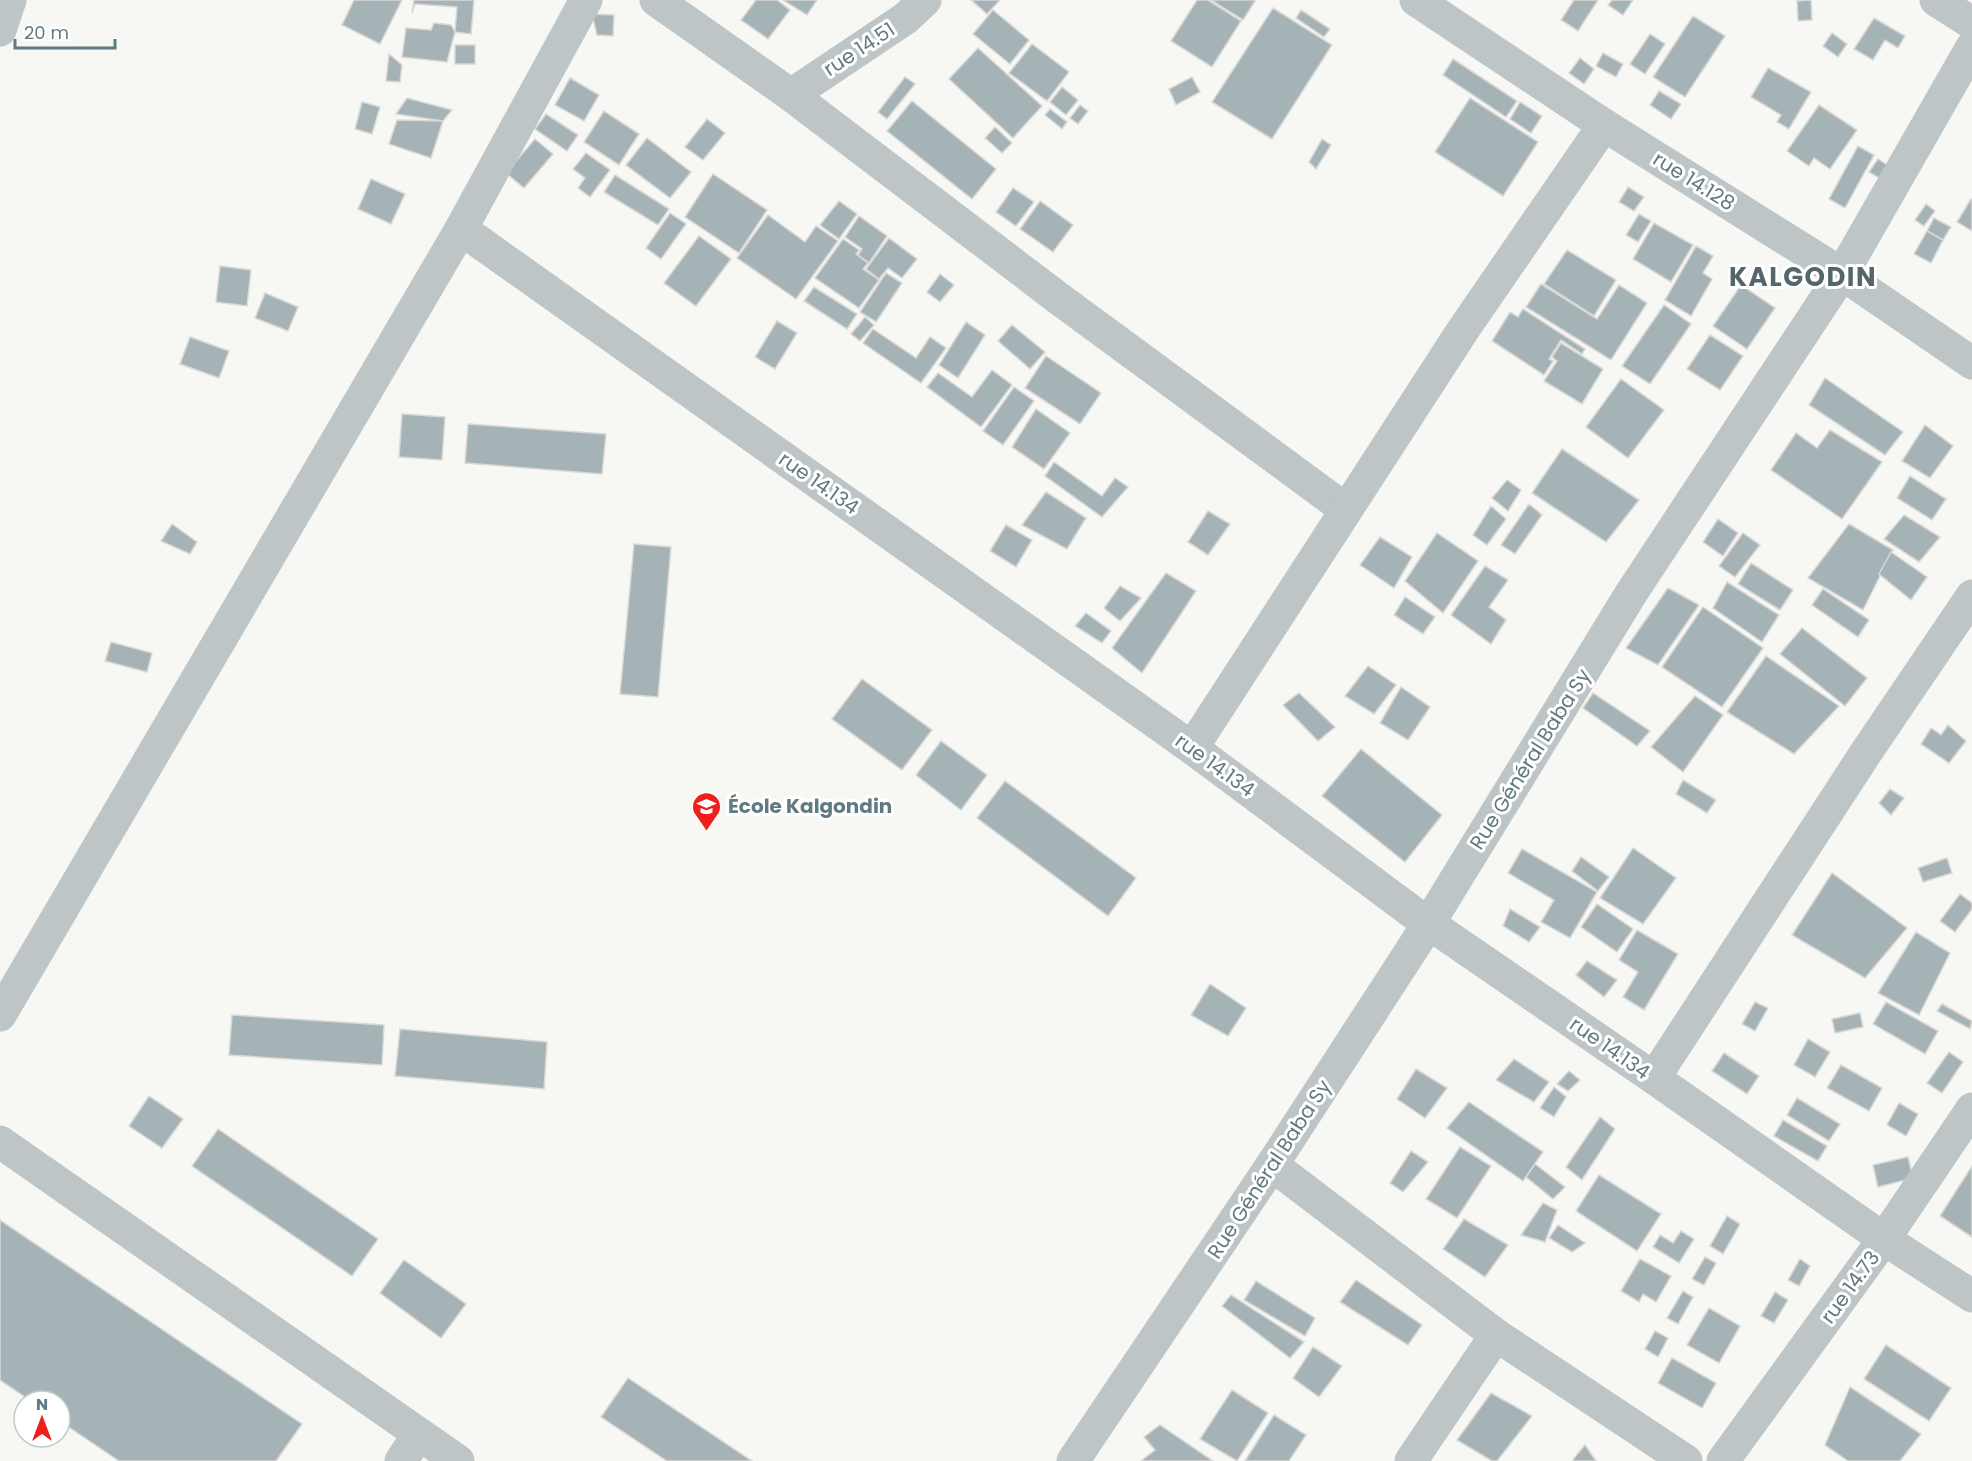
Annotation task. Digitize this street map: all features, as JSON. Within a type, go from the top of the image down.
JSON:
[{"type":"street","points":[[0,30],[10,0]]},
{"type":"street","points":[[0,1015],[461,229],[586,0]]},
{"type":"street","points":[[656,0],[790,94],[1058,298],[1345,509]]},
{"type":"street","name":"rue 14.51","points":[[790,94],[906,18],[925,0]]},
{"type":"street","name":"rue 14.128","points":[[1416,0],[1604,125],[1842,274],[1972,363]]},
{"type":"street","points":[[1936,0],[1972,23]]},
{"type":"street","name":"Rue Général Baba Sy","points":[[1073,1461],[1272,1165],[1429,923],[1632,592],[1842,274],[1972,48]]},
{"type":"street","points":[[1192,748],[1463,330],[1604,125]]},
{"type":"street","name":"rue 14.134","points":[[461,229],[1192,748],[1429,923],[1884,1239],[1972,1296]]},
{"type":"street","points":[[1654,1078],[1972,596]]},
{"type":"street","name":"rue 14.73","points":[[1723,1461],[1884,1239],[1972,1109]]},
{"type":"street","points":[[0,1142],[410,1448],[458,1461]]},
{"type":"street","points":[[1272,1165],[1496,1335],[1686,1461]]},
{"type":"street","points":[[1412,1461],[1496,1335]]},
{"type":"building","points":[[354,0],[402,0],[380,44],[342,25]]},
{"type":"building","points":[[414,0],[474,0],[471,34],[455,32],[457,7],[415,4],[412,13]]},
{"type":"building","points":[[756,0],[777,0],[790,10],[768,39],[741,20]]},
{"type":"building","points":[[783,0],[817,0],[807,15]]},
{"type":"building","points":[[971,0],[1000,0],[987,14]]},
{"type":"building","points":[[1197,0],[1208,0],[1241,21],[1212,67],[1171,41]]},
{"type":"building","points":[[1211,0],[1254,0],[1255,1],[1243,20]]},
{"type":"building","points":[[1574,0],[1598,0],[1578,31],[1561,20]]},
{"type":"building","points":[[1612,0],[1633,0],[1623,15],[1608,5]]},
{"type":"building","points":[[1811,0],[1812,20],[1798,21],[1797,1]]},
{"type":"building","points":[[1273,8],[1332,45],[1272,139],[1212,102]]},
{"type":"building","points":[[993,10],[1029,40],[1010,64],[973,34]]},
{"type":"building","points":[[1301,10],[1330,29],[1324,37],[1296,18]]},
{"type":"building","points":[[592,14],[614,15],[613,36],[597,35]]},
{"type":"building","points":[[1693,16],[1725,36],[1685,97],[1653,77]]},
{"type":"building","points":[[1874,18],[1905,36],[1898,48],[1885,40],[1873,60],[1854,49]]},
{"type":"building","points":[[434,23],[451,25],[455,32],[447,62],[402,57],[406,28],[431,30]]},
{"type":"building","points":[[1832,33],[1847,44],[1838,57],[1823,46]]},
{"type":"building","points":[[1650,34],[1665,44],[1645,74],[1630,64]]},
{"type":"building","points":[[1032,44],[1069,72],[1047,101],[1009,73]]},
{"type":"building","points":[[455,45],[475,45],[475,64],[455,64]]},
{"type":"building","points":[[978,48],[1042,106],[1013,138],[949,79]]},
{"type":"building","points":[[1603,53],[1623,64],[1616,77],[1596,66]]},
{"type":"building","points":[[389,54],[402,65],[400,82],[386,81]]},
{"type":"building","points":[[1580,58],[1594,69],[1584,84],[1569,73]]},
{"type":"building","points":[[1453,59],[1517,101],[1506,117],[1443,75]]},
{"type":"building","points":[[1768,68],[1811,92],[1789,129],[1777,122],[1781,115],[1751,97]]},
{"type":"building","points":[[905,77],[915,84],[887,119],[878,112]]},
{"type":"building","points":[[1192,77],[1200,92],[1176,105],[1169,89]]},
{"type":"building","points":[[570,78],[599,95],[584,121],[555,105]]},
{"type":"building","points":[[1062,87],[1078,100],[1066,115],[1050,102]]},
{"type":"building","points":[[1659,91],[1681,104],[1671,119],[1650,105]]},
{"type":"building","points":[[407,98],[452,110],[443,121],[396,114]]},
{"type":"building","points":[[1470,98],[1538,142],[1503,196],[1435,152]]},
{"type":"building","points":[[912,101],[996,169],[972,199],[887,131]]},
{"type":"building","points":[[362,102],[380,107],[372,134],[355,129]]},
{"type":"building","points":[[1520,102],[1542,116],[1531,133],[1510,119]]},
{"type":"building","points":[[1080,105],[1088,111],[1078,124],[1070,118]]},
{"type":"building","points":[[1819,105],[1857,130],[1830,169],[1814,158],[1809,166],[1787,151]]},
{"type":"building","points":[[1050,109],[1067,122],[1062,129],[1045,115]]},
{"type":"building","points":[[604,111],[639,134],[619,165],[584,142]]},
{"type":"building","points":[[546,114],[578,135],[567,151],[535,129]]},
{"type":"building","points":[[707,119],[725,133],[703,160],[685,147]]},
{"type":"building","points":[[397,120],[443,121],[431,158],[389,144]]},
{"type":"building","points":[[995,127],[1012,143],[1002,153],[985,138]]},
{"type":"building","points":[[647,138],[691,172],[670,198],[626,165]]},
{"type":"building","points":[[535,139],[553,154],[524,188],[506,173]]},
{"type":"building","points":[[1322,139],[1331,145],[1316,169],[1309,162]]},
{"type":"building","points":[[1858,146],[1874,155],[1845,208],[1829,199]]},
{"type":"building","points":[[586,153],[610,170],[590,197],[578,188],[585,178],[573,169]]},
{"type":"building","points":[[1878,159],[1887,165],[1879,178],[1869,172]]},
{"type":"building","points":[[713,174],[767,210],[739,253],[685,217]]},
{"type":"building","points":[[615,175],[669,209],[658,225],[604,192]]},
{"type":"building","points":[[371,179],[405,194],[391,224],[358,209]]},
{"type":"building","points":[[1628,187],[1644,197],[1634,211],[1619,202]]},
{"type":"building","points":[[1013,188],[1034,202],[1016,226],[996,212]]},
{"type":"building","points":[[1972,200],[1972,231],[1957,222]]},
{"type":"building","points":[[839,201],[857,214],[839,239],[820,225]]},
{"type":"building","points":[[1040,201],[1073,225],[1053,252],[1020,229]]},
{"type":"building","points":[[1926,204],[1935,211],[1924,226],[1915,220]]},
{"type":"building","points":[[670,213],[686,224],[661,259],[646,248]]},
{"type":"building","points":[[1639,214],[1651,221],[1638,242],[1626,235]]},
{"type":"building","points":[[768,215],[805,242],[816,226],[838,241],[796,299],[737,258]]},
{"type":"building","points":[[859,216],[887,236],[869,263],[858,255],[862,249],[845,237]]},
{"type":"building","points":[[1934,218],[1951,227],[1943,240],[1927,231]]},
{"type":"building","points":[[1654,223],[1693,245],[1671,282],[1633,259]]},
{"type":"building","points":[[1927,231],[1943,240],[1931,263],[1914,254]]},
{"type":"building","points":[[699,236],[731,259],[696,306],[664,283]]},
{"type":"building","points":[[889,238],[917,259],[902,278],[888,268],[879,279],[866,269]]},
{"type":"building","points":[[843,239],[859,250],[856,254],[868,263],[863,269],[879,280],[859,308],[815,278]]},
{"type":"building","points":[[1696,246],[1713,256],[1703,273],[1712,279],[1691,316],[1665,300]]},
{"type":"building","points":[[1567,250],[1616,280],[1594,316],[1544,284]]},
{"type":"building","points":[[220,266],[251,270],[247,306],[216,302]]},
{"type":"building","points":[[886,273],[902,283],[876,322],[860,312]]},
{"type":"building","points":[[940,274],[954,285],[940,302],[927,292]]},
{"type":"building","points":[[1541,284],[1597,319],[1619,285],[1647,303],[1611,360],[1526,307]]},
{"type":"building","points":[[1741,285],[1775,308],[1747,349],[1713,326]]},
{"type":"building","points":[[814,287],[857,314],[847,329],[804,301]]},
{"type":"building","points":[[265,293],[298,307],[288,331],[255,318]]},
{"type":"building","points":[[1664,305],[1691,324],[1650,384],[1622,366]]},
{"type":"building","points":[[1523,309],[1585,349],[1582,354],[1561,340],[1549,359],[1553,361],[1544,375],[1492,341],[1510,312],[1518,317]]},
{"type":"building","points":[[865,317],[874,325],[860,341],[851,334]]},
{"type":"building","points":[[777,321],[797,333],[775,369],[755,357]]},
{"type":"building","points":[[966,322],[985,335],[958,378],[939,365]]},
{"type":"building","points":[[1012,325],[1045,352],[1030,369],[998,341]]},
{"type":"building","points":[[873,329],[916,358],[930,337],[946,348],[921,383],[863,343]]},
{"type":"building","points":[[1710,335],[1743,356],[1720,390],[1687,369]]},
{"type":"building","points":[[190,337],[229,351],[219,378],[180,364]]},
{"type":"building","points":[[1561,343],[1603,369],[1582,404],[1544,381],[1557,361],[1552,357]]},
{"type":"building","points":[[1046,356],[1101,393],[1080,424],[1025,388]]},
{"type":"building","points":[[992,370],[1012,385],[981,427],[927,387],[938,373],[972,397]]},
{"type":"building","points":[[1825,378],[1903,432],[1885,455],[1809,405]]},
{"type":"building","points":[[1621,379],[1664,410],[1628,458],[1586,427]]},
{"type":"building","points":[[1014,387],[1034,401],[1003,445],[983,431]]},
{"type":"building","points":[[1036,409],[1070,433],[1044,469],[1012,447]]},
{"type":"building","points":[[402,414],[445,417],[442,460],[399,457]]},
{"type":"building","points":[[468,424],[606,434],[602,474],[465,463]]},
{"type":"building","points":[[1925,425],[1953,446],[1930,478],[1902,461]]},
{"type":"building","points":[[1830,430],[1882,462],[1842,519],[1771,470],[1796,433],[1817,448]]},
{"type":"building","points":[[1562,449],[1639,500],[1606,542],[1532,493]]},
{"type":"building","points":[[1054,462],[1102,496],[1115,478],[1128,487],[1102,517],[1045,476]]},
{"type":"building","points":[[1910,476],[1946,499],[1932,520],[1897,498]]},
{"type":"building","points":[[1507,480],[1521,490],[1508,511],[1492,498]]},
{"type":"building","points":[[1046,492],[1086,518],[1067,549],[1022,525]]},
{"type":"building","points":[[1529,504],[1542,515],[1515,554],[1501,545]]},
{"type":"building","points":[[1491,506],[1506,519],[1487,545],[1473,535]]},
{"type":"building","points":[[1208,511],[1230,524],[1208,555],[1188,542]]},
{"type":"building","points":[[1904,515],[1940,537],[1919,562],[1884,539]]},
{"type":"building","points":[[1718,519],[1738,533],[1723,556],[1703,542]]},
{"type":"building","points":[[172,524],[197,542],[190,554],[161,541]]},
{"type":"building","points":[[1849,524],[1893,550],[1863,610],[1808,578]]},
{"type":"building","points":[[1006,525],[1032,540],[1016,567],[990,551]]},
{"type":"building","points":[[1437,533],[1478,561],[1443,613],[1405,581]]},
{"type":"building","points":[[1743,533],[1760,545],[1735,577],[1719,566]]},
{"type":"building","points":[[1380,537],[1412,557],[1394,588],[1360,565]]},
{"type":"building","points":[[634,544],[671,547],[658,697],[620,694]]},
{"type":"building","points":[[1891,552],[1927,577],[1911,600],[1879,574]]},
{"type":"building","points":[[1751,563],[1793,590],[1780,610],[1738,584]]},
{"type":"building","points":[[1485,566],[1508,580],[1489,607],[1506,620],[1491,644],[1451,615]]},
{"type":"building","points":[[1166,573],[1196,591],[1142,673],[1112,648]]},
{"type":"building","points":[[1727,582],[1779,615],[1762,642],[1713,608]]},
{"type":"building","points":[[1120,586],[1141,598],[1120,621],[1104,608]]},
{"type":"building","points":[[1668,588],[1699,605],[1658,665],[1626,648]]},
{"type":"building","points":[[1823,589],[1869,620],[1858,637],[1812,605]]},
{"type":"building","points":[[1405,597],[1435,617],[1423,634],[1394,615]]},
{"type":"building","points":[[1703,607],[1763,648],[1722,707],[1662,667]]},
{"type":"building","points":[[1086,613],[1111,631],[1102,643],[1075,626]]},
{"type":"building","points":[[1802,628],[1867,678],[1845,706],[1780,654]]},
{"type":"building","points":[[111,642],[152,653],[147,672],[105,661]]},
{"type":"building","points":[[1766,656],[1839,706],[1794,754],[1727,712]]},
{"type":"building","points":[[1368,666],[1396,685],[1374,714],[1345,696]]},
{"type":"building","points":[[862,679],[932,730],[902,770],[832,719]]},
{"type":"building","points":[[1401,687],[1430,707],[1408,740],[1380,723]]},
{"type":"building","points":[[1299,693],[1335,727],[1318,741],[1283,705]]},
{"type":"building","points":[[1593,693],[1650,731],[1637,746],[1583,708]]},
{"type":"building","points":[[1695,696],[1723,715],[1683,772],[1651,747]]},
{"type":"building","points":[[1948,725],[1966,741],[1949,763],[1921,744],[1931,728],[1941,735]]},
{"type":"building","points":[[941,741],[987,775],[961,810],[916,775]]},
{"type":"building","points":[[1361,749],[1442,815],[1405,862],[1322,796]]},
{"type":"building","points":[[1683,780],[1716,800],[1707,813],[1676,794]]},
{"type":"building","points":[[1005,781],[1136,878],[1108,916],[977,818]]},
{"type":"building","points":[[1890,789],[1904,798],[1891,815],[1879,803]]},
{"type":"building","points":[[1633,848],[1676,878],[1643,924],[1600,898]]},
{"type":"building","points":[[1522,849],[1597,892],[1570,938],[1541,922],[1554,900],[1508,873]]},
{"type":"building","points":[[1581,857],[1609,877],[1598,891],[1572,871]]},
{"type":"building","points":[[1947,858],[1952,873],[1923,882],[1918,868]]},
{"type":"building","points":[[1832,873],[1907,928],[1865,978],[1792,935]]},
{"type":"building","points":[[1960,894],[1972,903],[1972,909],[1955,932],[1940,921]]},
{"type":"building","points":[[1597,904],[1633,929],[1617,952],[1581,927]]},
{"type":"building","points":[[1510,909],[1540,927],[1529,942],[1503,926]]},
{"type":"building","points":[[1637,930],[1678,954],[1644,1010],[1623,997],[1638,972],[1619,960]]},
{"type":"building","points":[[1916,932],[1950,953],[1919,1015],[1878,993]]},
{"type":"building","points":[[1587,961],[1617,980],[1604,997],[1576,975]]},
{"type":"building","points":[[1210,984],[1246,1008],[1228,1036],[1191,1015]]},
{"type":"building","points":[[1755,1002],[1768,1008],[1755,1031],[1742,1024]]},
{"type":"building","points":[[1886,1002],[1938,1031],[1925,1054],[1873,1024]]},
{"type":"building","points":[[1942,1004],[1972,1021],[1970,1029],[1937,1011]]},
{"type":"building","points":[[1860,1013],[1863,1027],[1835,1033],[1832,1019]]},
{"type":"building","points":[[232,1015],[384,1025],[382,1065],[229,1055]]},
{"type":"building","points":[[400,1029],[547,1042],[544,1089],[395,1076]]},
{"type":"building","points":[[1808,1039],[1830,1052],[1815,1077],[1794,1065]]},
{"type":"building","points":[[1949,1052],[1963,1062],[1942,1093],[1927,1083]]},
{"type":"building","points":[[1724,1053],[1759,1076],[1747,1094],[1712,1071]]},
{"type":"building","points":[[1514,1059],[1549,1082],[1534,1102],[1496,1080]]},
{"type":"building","points":[[1841,1065],[1882,1088],[1869,1111],[1827,1088]]},
{"type":"building","points":[[1416,1069],[1447,1088],[1425,1118],[1397,1099]]},
{"type":"building","points":[[1569,1071],[1580,1080],[1568,1091],[1557,1084]]},
{"type":"building","points":[[1554,1087],[1566,1097],[1554,1117],[1540,1108]]},
{"type":"building","points":[[149,1096],[183,1119],[162,1148],[129,1126]]},
{"type":"building","points":[[1797,1098],[1840,1124],[1829,1141],[1787,1115]]},
{"type":"building","points":[[1469,1102],[1543,1152],[1523,1181],[1447,1128]]},
{"type":"building","points":[[1899,1103],[1918,1114],[1906,1136],[1887,1125]]},
{"type":"building","points":[[1600,1117],[1615,1129],[1582,1180],[1566,1167]]},
{"type":"building","points":[[1783,1120],[1827,1146],[1818,1161],[1774,1136]]},
{"type":"building","points":[[218,1129],[378,1239],[352,1276],[192,1166]]},
{"type":"building","points":[[1460,1147],[1491,1166],[1457,1218],[1426,1199]]},
{"type":"building","points":[[1411,1151],[1428,1162],[1403,1192],[1390,1183]]},
{"type":"building","points":[[1908,1157],[1913,1178],[1878,1187],[1873,1165]]},
{"type":"building","points":[[1535,1164],[1565,1187],[1553,1199],[1526,1177]]},
{"type":"building","points":[[1972,1166],[1972,1237],[1940,1216]]},
{"type":"building","points":[[1599,1175],[1661,1214],[1637,1251],[1576,1211]]},
{"type":"building","points":[[1543,1203],[1557,1210],[1545,1242],[1521,1235]]},
{"type":"building","points":[[1727,1216],[1740,1224],[1723,1254],[1710,1246]]},
{"type":"building","points":[[1464,1219],[1508,1245],[1485,1277],[1443,1249]]},
{"type":"building","points":[[0,1220],[302,1424],[276,1461],[119,1461],[72,1429],[72,1389],[13,1389],[0,1380]]},
{"type":"building","points":[[1558,1225],[1585,1243],[1572,1252],[1549,1238]]},
{"type":"building","points":[[1681,1231],[1694,1239],[1679,1263],[1653,1247],[1660,1235],[1673,1243]]},
{"type":"building","points":[[1705,1257],[1716,1263],[1704,1285],[1692,1279]]},
{"type":"building","points":[[1640,1259],[1671,1276],[1656,1302],[1643,1294],[1639,1302],[1621,1291]]},
{"type":"building","points":[[1800,1259],[1810,1266],[1799,1286],[1788,1280]]},
{"type":"building","points":[[404,1260],[466,1304],[441,1338],[380,1293]]},
{"type":"building","points":[[1356,1280],[1422,1325],[1408,1345],[1340,1302]]},
{"type":"building","points":[[1256,1281],[1315,1318],[1305,1336],[1244,1300]]},
{"type":"building","points":[[1683,1291],[1693,1297],[1678,1324],[1667,1318]]},
{"type":"building","points":[[1775,1292],[1788,1300],[1774,1323],[1761,1316]]},
{"type":"building","points":[[1231,1295],[1304,1342],[1290,1358],[1222,1306]]},
{"type":"building","points":[[1709,1308],[1740,1326],[1719,1363],[1687,1345]]},
{"type":"building","points":[[1655,1331],[1668,1338],[1658,1357],[1645,1349]]},
{"type":"building","points":[[1886,1345],[1951,1388],[1929,1421],[1864,1379]]},
{"type":"building","points":[[1313,1347],[1342,1366],[1319,1397],[1293,1378]]},
{"type":"building","points":[[1672,1358],[1716,1383],[1702,1408],[1658,1383]]},
{"type":"building","points":[[628,1378],[752,1461],[667,1461],[601,1417]]},
{"type":"building","points":[[1850,1387],[1921,1434],[1900,1461],[1848,1461],[1825,1445]]},
{"type":"building","points":[[1232,1390],[1268,1413],[1237,1461],[1200,1439]]},
{"type":"building","points":[[1491,1393],[1532,1416],[1497,1461],[1492,1461],[1457,1440]]},
{"type":"building","points":[[1274,1415],[1306,1435],[1289,1461],[1245,1461]]},
{"type":"building","points":[[1160,1425],[1213,1461],[1141,1461],[1155,1450],[1144,1437]]},
{"type":"building","points":[[1585,1445],[1596,1461],[1573,1461],[1574,1458]]},
{"type":"place","name":"École Kalgondin","points":[[707,832]]},
{"type":"district","name":"KALGODIN","points":[[1803,277]]}]
